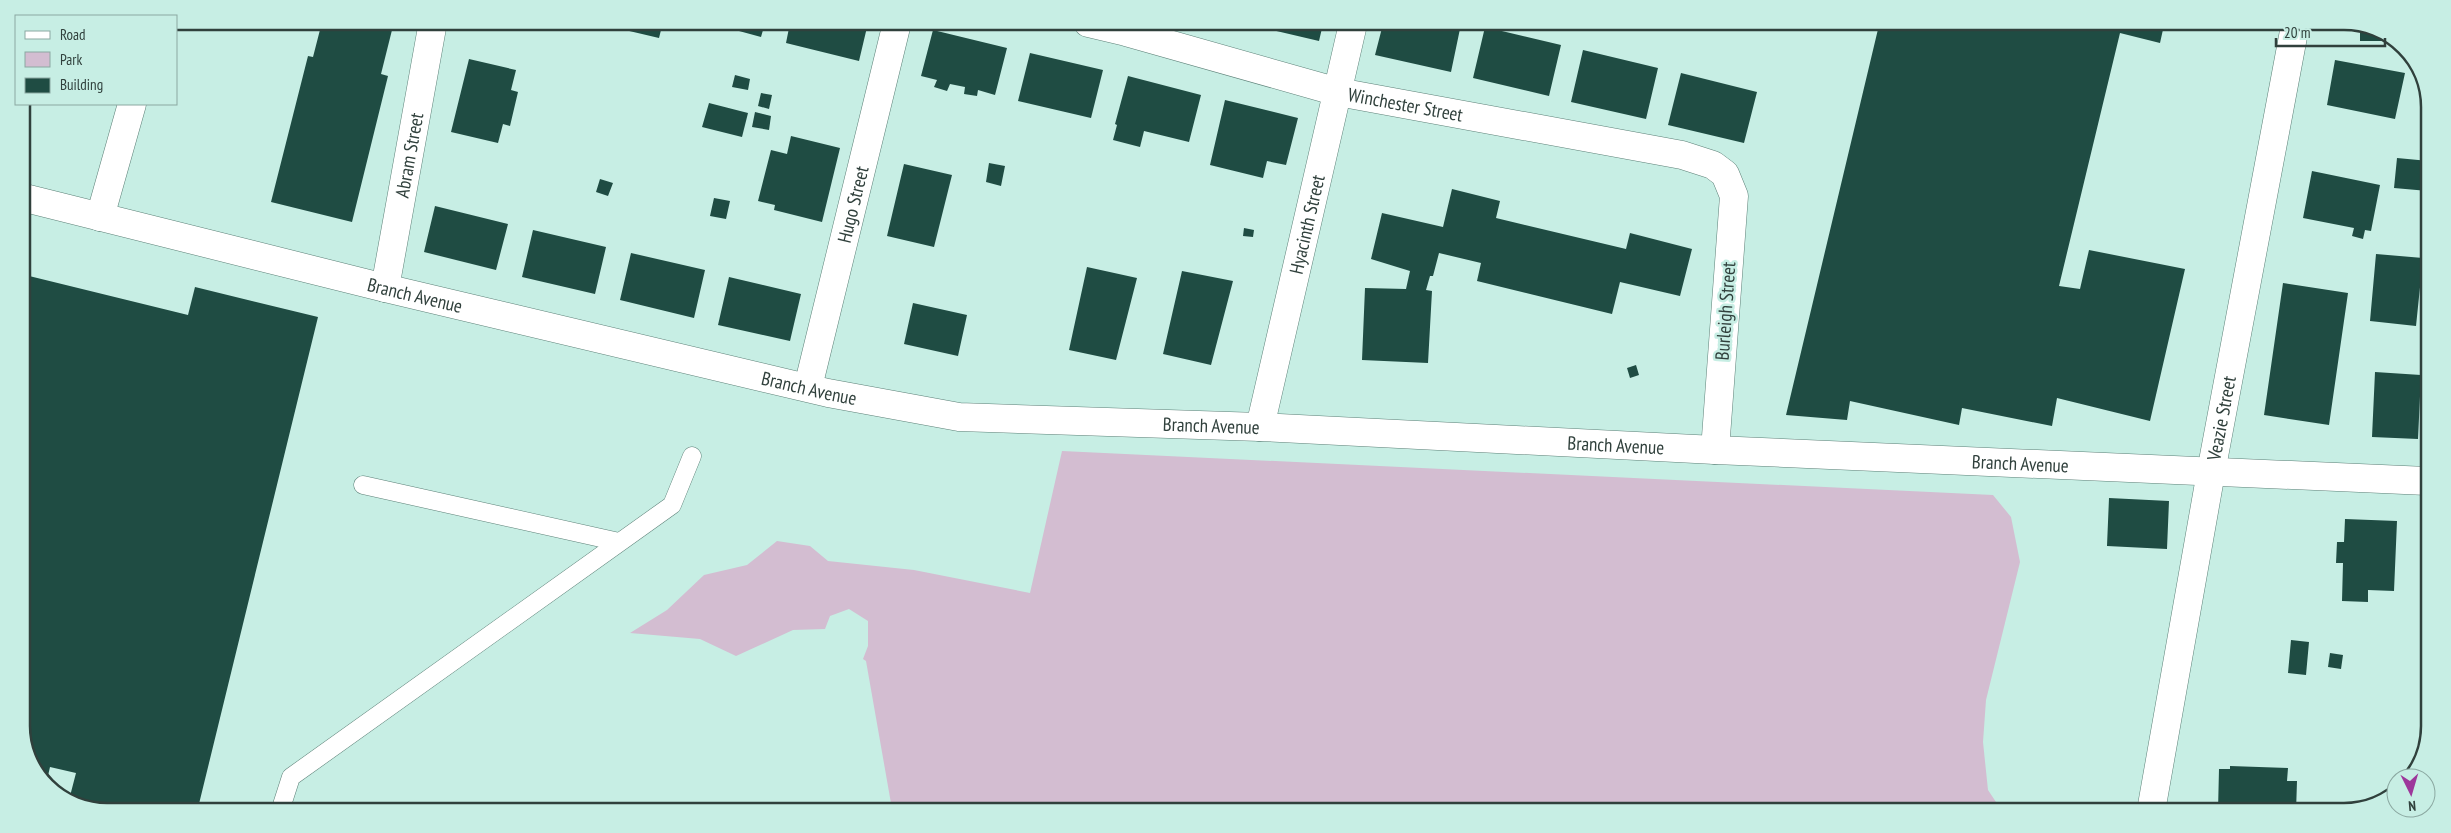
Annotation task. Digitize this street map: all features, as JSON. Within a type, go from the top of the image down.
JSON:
[{"type":"street","name":"Abram Street","points":[[385,288],[432,30]]},
{"type":"street","name":"Hugo Street","points":[[808,387],[895,30]]},
{"type":"street","name":"Winchester Street","points":[[1118,30],[1338,92],[1682,155],[1713,165],[1725,174]]},
{"type":"street","name":"Hyacinth Street","points":[[1260,427],[1352,30]]},
{"type":"street","name":"Veazie Street","points":[[2152,803],[2211,472],[2294,30]]},
{"type":"street","points":[[100,217],[132,105]]},
{"type":"street","name":"Burleigh Street","points":[[1715,450],[1734,196],[1725,174]]},
{"type":"street","name":"Branch Avenue","points":[[30,199],[385,288],[846,397],[959,417],[1260,427],[1715,450],[2421,481]]},
{"type":"lane","points":[[283,803],[291,777],[672,505],[692,456]]},
{"type":"lane","points":[[363,485],[619,542]]},
{"type":"green space","points":[[1062,451],[1993,495],[2011,517],[2020,562],[1986,700],[1983,742],[1988,790],[1996,802],[2008,803],[891,803],[866,661],[863,659],[868,646],[868,621],[849,609],[830,616],[825,629],[793,630],[736,656],[700,639],[630,633],[667,610],[704,575],[747,565],[777,541],[810,546],[828,561],[914,570],[1030,593]]},
{"type":"building","points":[[320,30],[392,30],[381,74],[388,76],[352,222],[271,202],[308,56],[313,57]]},
{"type":"building","points":[[625,30],[661,30],[659,38]]},
{"type":"building","points":[[735,30],[763,30],[761,37]]},
{"type":"building","points":[[789,30],[866,30],[859,61],[786,43]]},
{"type":"building","points":[[933,30],[1007,48],[995,95],[978,90],[977,96],[964,94],[965,87],[950,84],[947,91],[934,87],[937,80],[921,76]]},
{"type":"building","points":[[1272,30],[1322,30],[1319,41]]},
{"type":"building","points":[[1381,30],[1460,30],[1451,72],[1375,55]]},
{"type":"building","points":[[1484,30],[1498,30],[1561,45],[1549,96],[1473,78]]},
{"type":"building","points":[[1878,30],[2163,30],[2160,43],[2120,33],[2059,286],[2080,289],[2089,250],[2185,269],[2150,421],[2057,398],[2052,426],[1962,408],[1959,425],[1850,401],[1847,420],[1786,415]]},
{"type":"building","points":[[2360,31],[2384,41],[2360,41]]},
{"type":"building","points":[[1583,50],[1658,68],[1646,119],[1571,102]]},
{"type":"building","points":[[1030,53],[1103,70],[1091,118],[1018,101]]},
{"type":"building","points":[[469,59],[516,70],[511,90],[518,92],[510,126],[503,124],[498,143],[451,132]]},
{"type":"building","points":[[2335,60],[2405,73],[2395,119],[2327,105]]},
{"type":"building","points":[[1681,73],[1757,92],[1744,143],[1668,125]]},
{"type":"building","points":[[735,75],[750,79],[748,90],[732,87]]},
{"type":"building","points":[[1128,76],[1201,95],[1189,142],[1144,131],[1140,147],[1113,140],[1117,125],[1115,124]]},
{"type":"building","points":[[761,93],[772,95],[769,109],[758,106]]},
{"type":"building","points":[[1225,100],[1298,118],[1286,165],[1267,161],[1263,178],[1210,165]]},
{"type":"building","points":[[709,103],[748,113],[742,137],[702,127]]},
{"type":"building","points":[[755,112],[771,116],[769,130],[752,127]]},
{"type":"building","points":[[791,136],[840,148],[822,222],[774,210],[775,205],[758,201],[771,150],[787,154]]},
{"type":"building","points":[[2397,158],[2421,160],[2421,190],[2394,188]]},
{"type":"building","points":[[989,163],[1005,166],[1001,186],[986,182]]},
{"type":"building","points":[[904,164],[952,175],[934,247],[887,236]]},
{"type":"building","points":[[2312,171],[2380,185],[2371,231],[2365,230],[2363,239],[2352,236],[2354,228],[2303,218]]},
{"type":"building","points":[[600,179],[613,183],[608,196],[596,192]]},
{"type":"building","points":[[1452,189],[1500,201],[1496,218],[1626,249],[1630,233],[1692,249],[1680,296],[1620,282],[1612,314],[1477,281],[1481,263],[1439,253],[1433,276],[1430,276],[1426,290],[1432,291],[1428,363],[1362,360],[1365,288],[1406,289],[1410,271],[1371,259],[1382,213],[1443,227]]},
{"type":"building","points":[[714,198],[730,201],[726,219],[710,216]]},
{"type":"building","points":[[435,206],[508,224],[496,270],[424,252]]},
{"type":"building","points":[[1244,228],[1254,230],[1253,237],[1243,236]]},
{"type":"building","points":[[533,230],[606,247],[595,294],[522,277]]},
{"type":"building","points":[[631,253],[705,270],[694,318],[620,300]]},
{"type":"building","points":[[2376,254],[2421,258],[2416,326],[2370,321]]},
{"type":"building","points":[[1087,267],[1137,278],[1116,360],[1069,350]]},
{"type":"building","points":[[1182,271],[1233,281],[1211,365],[1163,354]]},
{"type":"building","points":[[30,276],[188,315],[195,287],[318,317],[199,803],[107,803],[82,799],[71,794],[76,773],[50,767],[48,775],[34,751],[30,731]]},
{"type":"building","points":[[729,277],[801,294],[790,341],[718,325]]},
{"type":"building","points":[[2283,283],[2348,293],[2329,425],[2264,415]]},
{"type":"building","points":[[913,303],[967,315],[958,356],[904,344]]},
{"type":"building","points":[[1636,365],[1639,375],[1630,378],[1627,368]]},
{"type":"building","points":[[2375,372],[2421,375],[2418,439],[2372,437]]},
{"type":"building","points":[[2109,498],[2169,501],[2167,549],[2107,546]]},
{"type":"building","points":[[2345,519],[2397,521],[2394,591],[2368,590],[2368,602],[2342,601],[2343,563],[2336,563],[2337,542],[2344,542]]},
{"type":"building","points":[[2291,640],[2309,642],[2306,675],[2288,673]]},
{"type":"building","points":[[2330,653],[2343,655],[2341,669],[2328,667]]},
{"type":"building","points":[[2230,766],[2288,768],[2287,781],[2297,781],[2296,803],[2218,803],[2219,769],[2230,769]]}]
